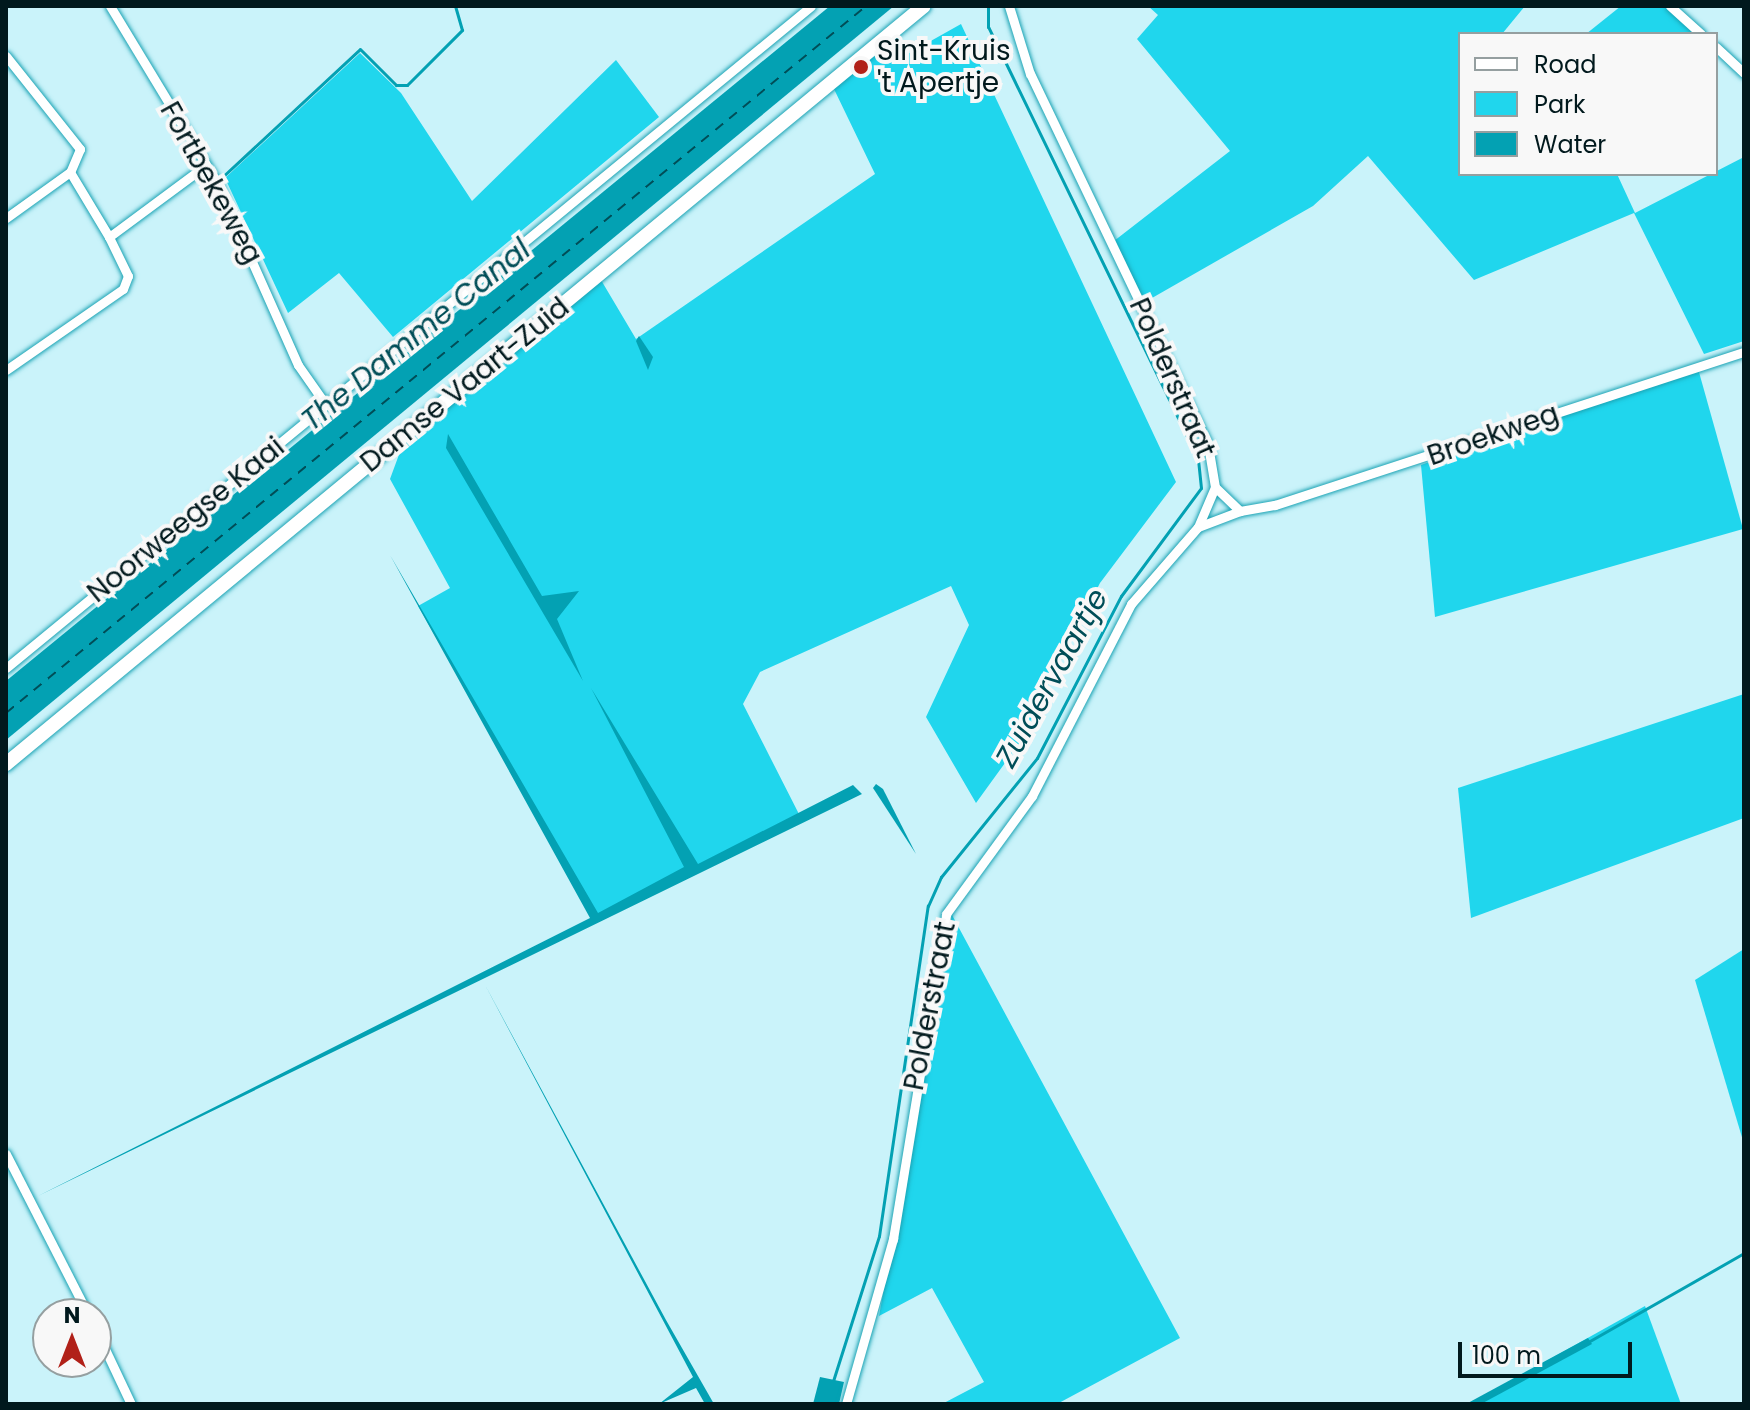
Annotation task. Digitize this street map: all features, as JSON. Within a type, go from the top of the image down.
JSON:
[{"type":"street","name":"Fortbekeweg","points":[[110,6],[250,245],[298,365],[326,405]]},
{"type":"street","name":"Noorweegse Kaai","points":[[6,668],[811,6]]},
{"type":"street","name":"Damse Vaart-Zuid","points":[[6,764],[924,6]]},
{"type":"street","name":"Polderstraat","points":[[846,1404],[893,1239],[946,914],[1032,796],[1131,604],[1198,527],[1215,487],[1208,445],[1047,111],[1009,6]]},
{"type":"street","points":[[1670,6],[1699,32]]},
{"type":"street","points":[[1718,49],[1744,73]]},
{"type":"street","points":[[6,56],[80,149],[70,172],[6,218]]},
{"type":"street","points":[[109,237],[205,166]]},
{"type":"street","points":[[6,370],[123,289],[128,276],[109,237],[70,172]]},
{"type":"street","name":"Broekweg","points":[[1198,527],[1240,511],[1331,490],[1744,352]]},
{"type":"street","points":[[1215,487],[1240,511]]},
{"type":"street","points":[[6,1154],[80,1298]]},
{"type":"street","points":[[112,1364],[131,1404]]},
{"type":"green space","points":[[1148,6],[1525,6],[1504,32],[1458,32],[1458,176],[1618,176],[1635,213],[1707,176],[1718,176],[1718,170],[1744,157],[1744,341],[1704,354],[1634,213],[1474,280],[1368,156],[1313,206],[1145,302],[1114,241],[1230,151],[1137,39],[1158,15]]},
{"type":"green space","points":[[1621,6],[1664,6],[1692,32],[1588,32]]},
{"type":"green space","points":[[961,24],[1176,482],[1100,583],[1018,745],[976,803],[926,717],[969,625],[951,586],[760,672],[743,704],[802,820],[596,916],[418,606],[450,588],[390,479],[404,441],[601,280],[636,339],[875,174],[833,87],[891,39],[904,56]]},
{"type":"green space","points":[[360,53],[401,93],[472,201],[616,60],[659,117],[393,337],[339,273],[288,313],[225,178]]},
{"type":"green space","points":[[1697,365],[1743,529],[1435,617],[1421,465]]},
{"type":"green space","points":[[1744,694],[1744,818],[1471,918],[1458,788]]},
{"type":"green space","points":[[952,915],[1180,1338],[1057,1404],[942,1404],[984,1382],[932,1288],[879,1316]]},
{"type":"green space","points":[[1744,949],[1744,1144],[1695,980]]},
{"type":"green space","points":[[1645,1306],[1681,1404],[1469,1404]]},
{"type":"water","points":[[830,6],[894,6],[6,740],[6,681]]},
{"type":"water","points":[[639,336],[653,357],[648,370],[636,341]]},
{"type":"water","points":[[448,434],[542,596],[579,591],[557,619],[583,681],[446,448]]},
{"type":"water","points":[[390,555],[598,913],[684,867],[591,688],[698,864],[853,785],[862,794],[38,1196],[590,918]]},
{"type":"water","points":[[876,784],[883,789],[916,854],[873,788]]},
{"type":"water","points":[[484,983],[714,1404],[705,1404],[696,1388],[659,1404],[693,1377]]},
{"type":"water","points":[[1588,1338],[1592,1344],[1481,1404],[1466,1404]]},
{"type":"water","points":[[820,1377],[844,1382],[839,1404],[813,1404]]},
{"type":"waterway","points":[[219,180],[360,49],[396,85],[407,85],[462,30],[455,6]]},
{"type":"waterway","name":"Zuidervaartje","points":[[833,1381],[879,1236],[928,906],[941,877],[1037,758],[1121,596],[1201,488],[1198,459],[988,27],[988,6]]},
{"type":"waterway","points":[[1588,1342],[1744,1253]]},
{"type":"ferry route","points":[[6,713],[866,6]]},
{"type":"place","name":"Sint-Kruis 't Apertje","points":[[861,67]]},
{"type":"water label","name":"The Damme Canal","points":[[416,335]]}]
